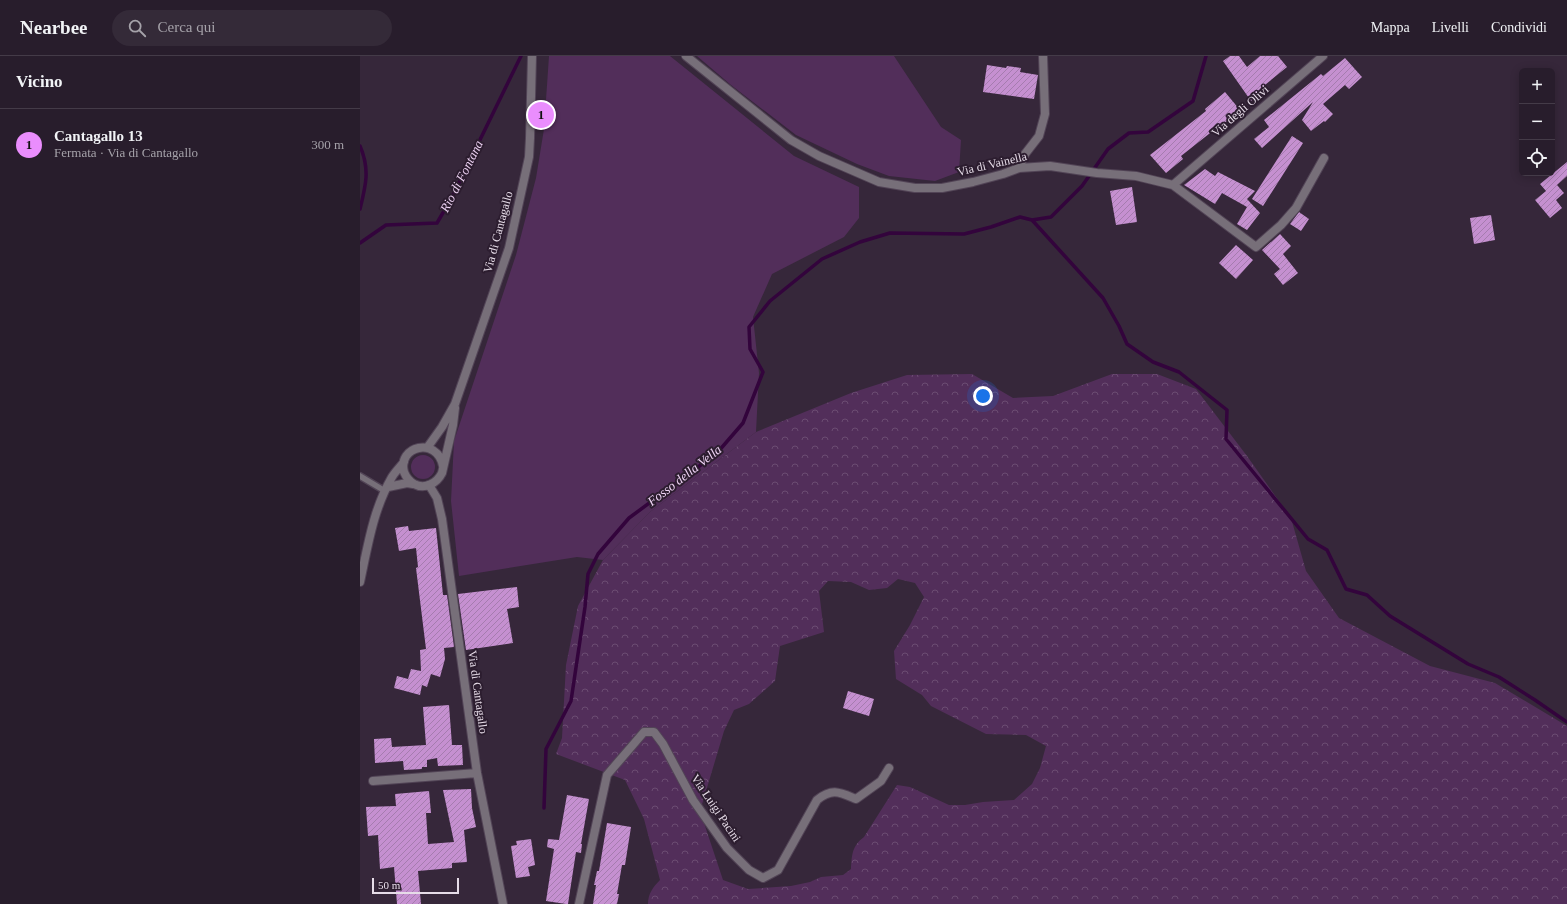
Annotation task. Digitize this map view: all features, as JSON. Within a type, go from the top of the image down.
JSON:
[{"type":"street","name":"Via di Cantagallo","points":[[456,404],[509,248],[528,157],[532,56]]},
{"type":"street","name":"Via di Vainella","points":[[686,56],[791,140],[819,156],[879,182],[915,188],[942,188],[973,182],[1019,168],[1050,166],[1097,173],[1136,176],[1173,185],[1256,247],[1296,208],[1324,158]]},
{"type":"street","points":[[1019,168],[1025,154],[1040,136],[1046,114],[1043,56]]},
{"type":"street","name":"Via degli Olivi","points":[[1173,185],[1323,56]]},
{"type":"street","points":[[427,448],[456,404]]},
{"type":"street","points":[[386,489],[407,483],[424,486],[430,485],[439,478],[453,425],[456,404]]},
{"type":"street","points":[[360,582],[372,524],[386,489],[393,476],[410,452],[421,447],[433,450],[442,460],[443,466]]},
{"type":"street","points":[[404,462],[405,475],[413,484]]},
{"type":"street","name":"Via di Cantagallo","points":[[430,485],[437,498],[442,519],[478,773],[503,904]]},
{"type":"street","name":"Via Luigi Pacini","points":[[579,904],[607,775],[644,732],[654,732],[663,744],[693,800],[727,848],[749,870],[763,878],[778,870],[817,800],[824,794],[832,791],[856,800],[881,781],[889,768]]},
{"type":"street","points":[[373,781],[478,773]]},
{"type":"lane","points":[[360,476],[386,489]]},
{"type":"green space","points":[[549,56],[670,56],[794,156],[859,187],[859,218],[844,237],[772,274],[753,317],[759,373],[756,432],[650,512],[603,560],[577,557],[459,576],[451,501],[454,441],[516,255],[536,178],[544,129]]},
{"type":"green space","points":[[697,56],[894,56],[941,127],[961,140],[959,172],[935,181],[889,176],[857,164],[796,135],[731,85]]},
{"type":"green space","points":[[972,374],[1013,398],[1053,396],[1112,374],[1157,374],[1196,389],[1247,456],[1291,518],[1306,571],[1339,618],[1430,666],[1495,683],[1567,726],[1567,904],[648,904],[651,891],[660,880],[644,819],[625,780],[556,754],[562,738],[566,665],[578,606],[603,560],[650,512],[756,432],[851,393],[907,375]],"holes":[[[898,579],[915,583],[924,597],[910,625],[894,651],[896,679],[922,695],[931,706],[986,734],[1026,735],[1046,746],[1040,768],[1032,784],[1014,800],[965,805],[949,805],[910,787],[897,785],[864,837],[855,847],[852,855],[851,869],[843,875],[821,877],[810,882],[791,886],[748,889],[723,880],[700,811],[724,731],[734,710],[749,704],[775,681],[780,646],[824,632],[819,591],[828,581],[851,582],[869,590],[887,588]]]},
{"type":"green space","points":[[423,455],[431,459],[435,467],[431,475],[423,479],[415,475],[411,467],[415,459]]},
{"type":"building","points":[[1230,56],[1239,56],[1247,67],[1260,56],[1278,56],[1287,67],[1260,89],[1263,92],[1251,101],[1223,61]]},
{"type":"building","points":[[1345,58],[1362,77],[1349,89],[1345,85],[1323,104],[1333,114],[1325,122],[1324,121],[1311,131],[1302,120],[1313,102],[1262,148],[1254,139],[1269,127],[1264,120],[1321,74],[1323,76]]},
{"type":"building","points":[[987,65],[1006,68],[1007,66],[1021,68],[1020,72],[1038,75],[1034,99],[983,92]]},
{"type":"building","points":[[1225,92],[1240,110],[1181,156],[1183,159],[1166,173],[1150,155],[1206,111],[1205,109]]},
{"type":"building","points":[[1292,136],[1303,143],[1263,206],[1252,199]]},
{"type":"building","points":[[1567,162],[1567,176],[1557,185],[1564,193],[1556,200],[1562,208],[1550,218],[1535,200],[1546,191],[1540,184],[1550,176],[1555,176],[1555,172]]},
{"type":"building","points":[[1205,169],[1215,176],[1218,172],[1255,191],[1247,199],[1260,213],[1247,230],[1237,224],[1247,207],[1222,193],[1215,204],[1184,185]]},
{"type":"building","points":[[1132,187],[1137,222],[1116,225],[1110,191]]},
{"type":"building","points":[[1299,212],[1309,219],[1301,231],[1290,224]]},
{"type":"building","points":[[1491,215],[1495,240],[1474,244],[1470,218]]},
{"type":"building","points":[[1280,234],[1291,246],[1283,254],[1298,273],[1283,285],[1274,274],[1280,269],[1262,250]]},
{"type":"building","points":[[1236,245],[1253,260],[1236,279],[1219,263]]},
{"type":"building","points":[[408,526],[409,531],[436,528],[443,595],[447,595],[454,647],[444,648],[445,659],[440,677],[431,674],[427,687],[422,685],[420,695],[394,688],[397,676],[408,679],[411,669],[421,671],[420,650],[426,649],[416,568],[418,567],[416,548],[399,551],[395,528]]},
{"type":"building","points":[[517,587],[519,607],[507,609],[513,643],[466,650],[458,594]]},
{"type":"building","points":[[848,691],[874,699],[869,716],[843,708]]},
{"type":"building","points":[[449,705],[452,745],[462,745],[463,765],[438,766],[437,758],[427,760],[427,767],[422,767],[422,769],[404,770],[403,761],[375,763],[374,739],[391,738],[392,747],[426,745],[423,707]]},
{"type":"building","points":[[471,789],[472,808],[476,827],[464,830],[467,862],[452,863],[452,868],[418,871],[421,904],[397,904],[394,867],[380,869],[378,835],[368,836],[366,807],[396,806],[395,794],[429,791],[431,813],[426,813],[428,844],[454,842],[443,790]]},
{"type":"building","points":[[567,795],[589,799],[581,844],[581,853],[576,852],[568,904],[566,904],[546,901],[554,849],[547,847],[548,839],[559,840]]},
{"type":"building","points":[[607,823],[631,827],[625,865],[622,865],[617,894],[619,894],[617,904],[593,904],[596,885],[594,885],[597,871],[599,871]]},
{"type":"building","points":[[531,839],[535,865],[528,867],[530,876],[516,878],[511,846],[517,845],[516,841]]},
{"type":"waterway","name":"Rio di Fontana","points":[[360,243],[386,225],[437,223],[451,199],[521,56]]},
{"type":"waterway","name":"Fosso della Vella","points":[[544,808],[546,749],[571,701],[585,607],[588,574],[598,554],[629,518],[717,453],[743,423],[763,372],[750,349],[749,327],[770,301],[822,259],[860,242],[890,233],[964,234],[1020,217],[1032,220],[1051,217],[1082,186],[1108,149],[1129,133],[1148,132],[1193,101],[1206,56]]},
{"type":"waterway","points":[[360,146],[366,170],[364,192],[360,209]]},
{"type":"waterway","points":[[1032,220],[1103,298],[1119,326],[1127,344],[1153,362],[1179,372],[1227,410],[1226,439],[1308,539],[1327,550],[1346,589],[1367,595],[1390,616],[1468,664],[1499,677],[1567,722]]},
{"type":"place","name":"Cantagallo 13","points":[[541,115]]}]
